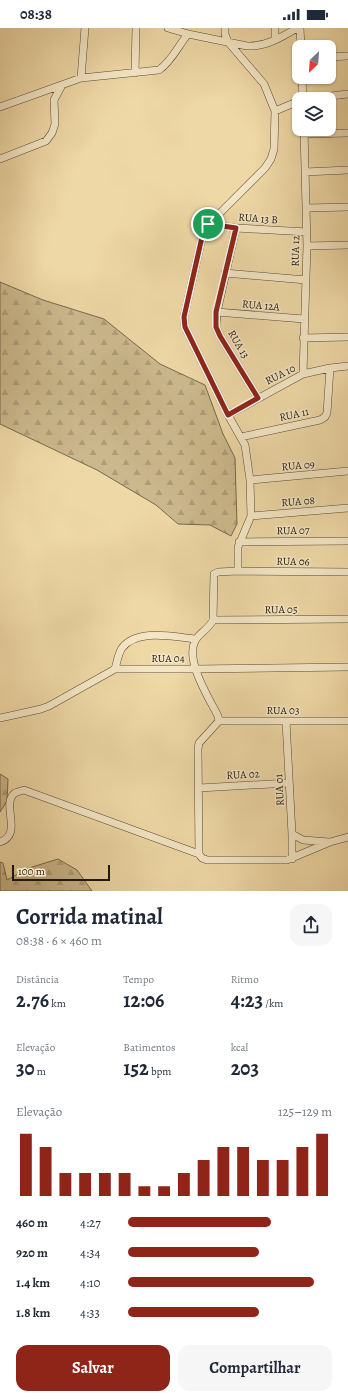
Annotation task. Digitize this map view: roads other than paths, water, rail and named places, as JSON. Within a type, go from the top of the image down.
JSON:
[{"type":"street","points":[[81,78],[85,28]]},
{"type":"street","points":[[135,73],[136,28]]},
{"type":"street","points":[[168,28],[180,30],[188,34],[255,47],[275,40],[299,28],[300,40]]},
{"type":"street","points":[[225,28],[225,34],[228,42],[264,84],[275,111],[274,149],[266,168],[204,229],[184,317],[185,327],[228,415],[245,445],[250,480],[250,516],[239,542],[238,571]]},
{"type":"street","points":[[275,28],[275,40]]},
{"type":"street","points":[[0,107],[81,78],[154,71],[166,65],[188,34]]},
{"type":"street","points":[[336,57],[348,56]]},
{"type":"street","points":[[0,159],[46,141],[52,133],[55,124],[54,100],[62,85]]},
{"type":"street","points":[[336,95],[348,94]]},
{"type":"street","points":[[275,111],[292,104]]},
{"type":"street","points":[[336,133],[348,133]]},
{"type":"street","name":"RUA 12","points":[[303,374],[307,246],[304,136]]},
{"type":"street","points":[[305,172],[348,170]]},
{"type":"street","points":[[306,208],[348,207]]},
{"type":"street","name":"RUA 13 B","points":[[208,224],[236,228],[307,232]]},
{"type":"street","name":"RUA 13","points":[[236,228],[216,312],[216,327],[258,398]]},
{"type":"street","points":[[307,246],[348,245]]},
{"type":"street","points":[[225,273],[306,280]]},
{"type":"street","name":"RUA 12A","points":[[216,312],[304,319]]},
{"type":"street","points":[[303,338],[348,337]]},
{"type":"street","name":"RUA 10","points":[[228,415],[303,374],[348,366]]},
{"type":"street","name":"RUA 11","points":[[241,437],[320,420],[325,417],[327,413],[330,368]]},
{"type":"street","name":"RUA 09","points":[[250,480],[348,471]]},
{"type":"street","name":"RUA 08","points":[[250,516],[348,508]]},
{"type":"street","name":"RUA 07","points":[[239,542],[348,541]]},
{"type":"street","name":"RUA 06","points":[[213,620],[214,574],[218,572],[348,572]]},
{"type":"street","name":"RUA 05","points":[[213,620],[348,619]]},
{"type":"street","points":[[199,854],[198,749],[199,743],[219,721],[218,716],[194,669],[193,648],[196,639],[213,620]]},
{"type":"street","points":[[115,669],[121,650],[128,642],[138,637],[149,635],[196,639]]},
{"type":"street","name":"RUA 04","points":[[0,718],[49,706],[115,669],[348,667]]},
{"type":"street","name":"RUA 03","points":[[219,721],[348,721]]},
{"type":"street","name":"RUA 01","points":[[286,721],[292,859]]},
{"type":"street","name":"RUA 02","points":[[198,788],[289,783]]},
{"type":"street","points":[[0,842],[10,836],[12,827],[10,802],[13,795],[16,792],[24,790],[199,854],[202,858],[207,860],[292,859],[330,842],[348,837]]},
{"type":"street","points":[[292,834],[303,840],[330,842]]}]
